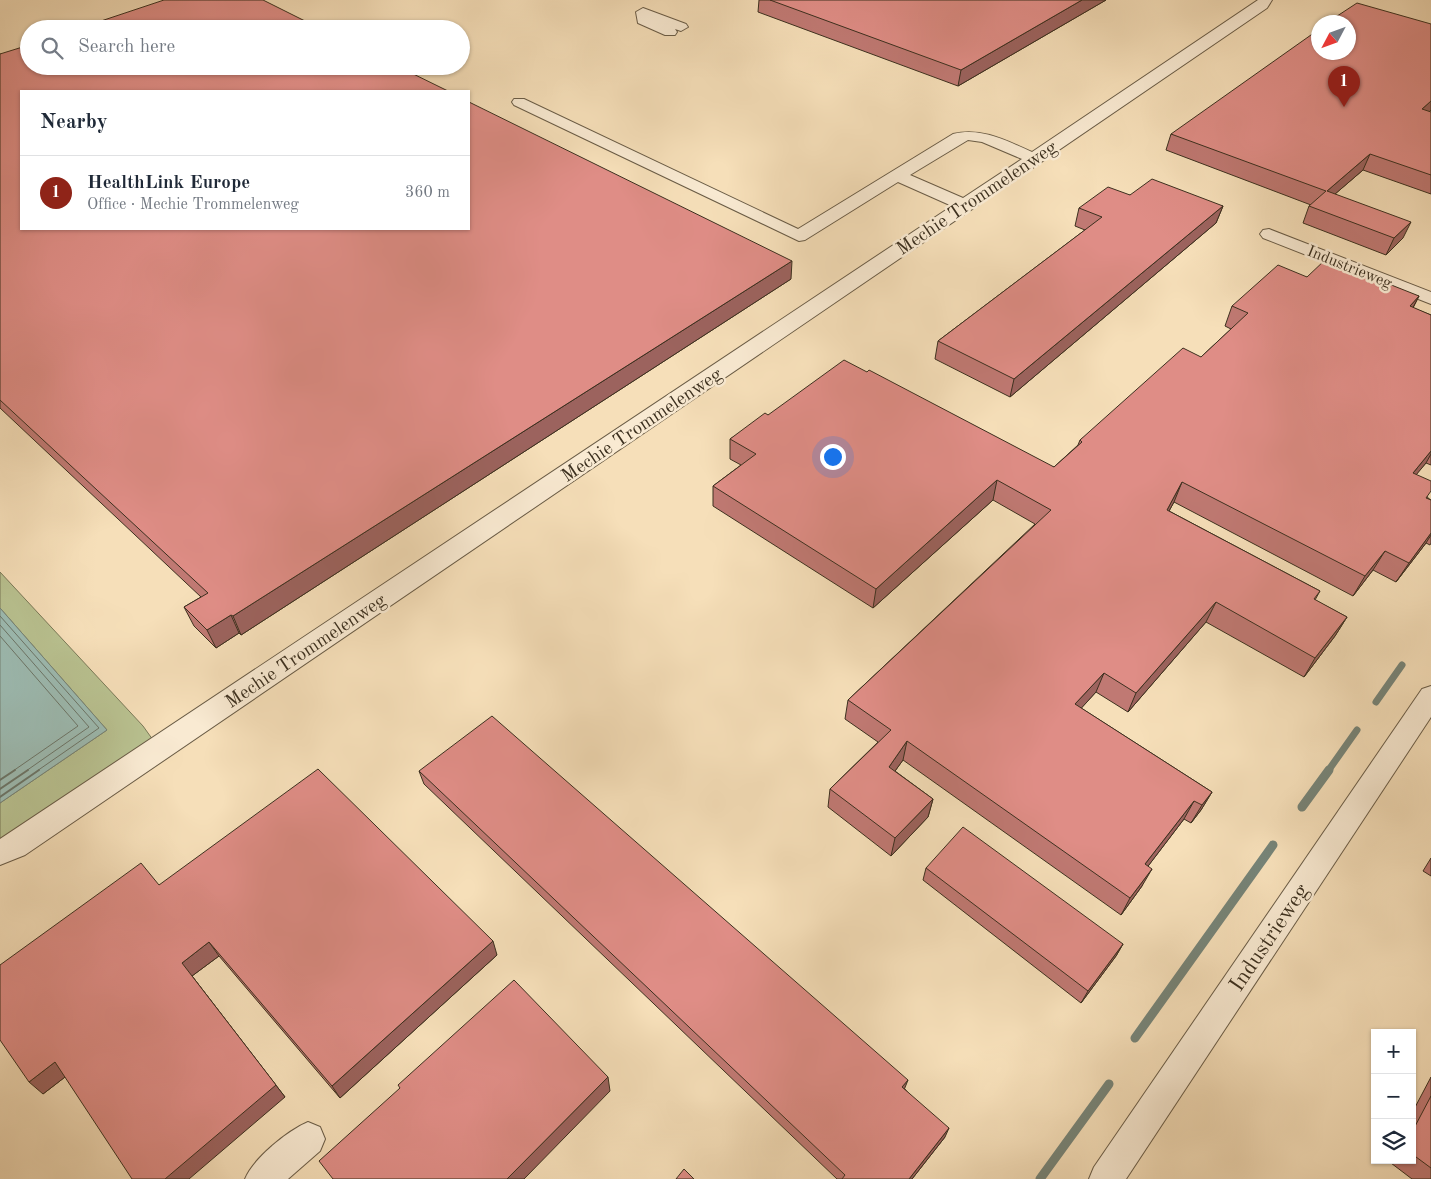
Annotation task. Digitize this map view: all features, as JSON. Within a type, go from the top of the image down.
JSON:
[{"type":"street","name":"Mechie Trommelenweg","points":[[5,853],[1262,6],[1265,0]]},
{"type":"street","points":[[643,6],[648,18],[682,25],[664,10],[666,6]]},
{"type":"street","points":[[519,102],[799,236],[965,135],[982,138],[1034,159]]},
{"type":"street","points":[[897,175],[965,205]]},
{"type":"street","name":"Industrieweg","points":[[1269,234],[1431,298]]},
{"type":"street","name":"Industrieweg","points":[[1106,1179],[1431,696]]},
{"type":"street","points":[[262,1179],[308,1138]]},
{"type":"green space","points":[[0,572],[143,726],[153,740],[0,841],[0,803],[107,730],[0,608]]},
{"type":"water","points":[[0,608],[107,730],[0,803]]},
{"type":"building","points":[[164,0],[263,0],[303,20],[104,20]]},
{"type":"building","points":[[770,0],[1082,0],[961,70]]},
{"type":"building","points":[[1357,3],[1431,24],[1431,101],[1422,109],[1431,112],[1431,175],[1370,154],[1327,191],[1411,222],[1394,238],[1309,206],[1326,191],[1171,134],[1311,35],[1311,60],[1356,60],[1356,15],[1339,15]]},
{"type":"building","points":[[20,48],[20,75],[415,75],[446,90],[20,90],[20,230],[470,230],[470,102],[792,261],[233,616],[231,615],[207,630],[184,607],[208,593],[0,400],[0,54]]},
{"type":"building","points":[[1152,179],[1223,206],[1014,379],[938,341],[1102,217],[1079,208],[1108,187],[1130,195]]},
{"type":"building","points":[[1326,259],[1419,296],[1410,306],[1431,315],[1431,451],[1413,473],[1431,481],[1431,491],[1426,498],[1431,500],[1431,533],[1409,563],[1385,551],[1365,576],[1182,482],[1167,510],[1320,591],[1314,599],[1347,617],[1315,658],[1216,602],[1136,693],[1104,673],[1075,704],[1212,792],[1202,805],[1194,801],[1145,864],[1152,869],[1130,898],[907,741],[889,767],[933,799],[895,838],[830,789],[891,730],[848,700],[1051,510],[997,480],[876,589],[713,486],[756,454],[730,439],[765,413],[768,415],[844,360],[867,372],[869,370],[1054,467],[1082,442],[1080,440],[1183,348],[1201,357],[1248,313],[1232,306],[1278,265],[1307,277]]},
{"type":"building","points":[[492,716],[908,1080],[902,1087],[949,1128],[909,1179],[842,1179],[845,1175],[419,771]]},
{"type":"building","points":[[318,769],[493,941],[332,1086],[209,942],[182,963],[276,1085],[165,1179],[132,1179],[55,1062],[29,1082],[0,1040],[0,965],[141,863],[159,885]]},
{"type":"building","points":[[963,827],[1123,944],[1088,991],[926,868]]},
{"type":"building","points":[[514,980],[608,1077],[507,1179],[333,1179],[319,1161],[400,1088],[398,1085]]},
{"type":"building","points":[[1431,1096],[1431,1168],[1416,1157],[1416,1124]]},
{"type":"building","points":[[684,1169],[694,1179],[676,1179]]},
{"type":"waterway","points":[[1376,702],[1402,665]]},
{"type":"waterway","points":[[1328,771],[1357,730]]},
{"type":"waterway","points":[[1302,807],[1329,770]]},
{"type":"waterway","points":[[1135,1038],[1273,845]]},
{"type":"waterway","points":[[1040,1179],[1109,1084]]},
{"type":"place","name":"HealthLink Europe","points":[[1344,107]]}]
